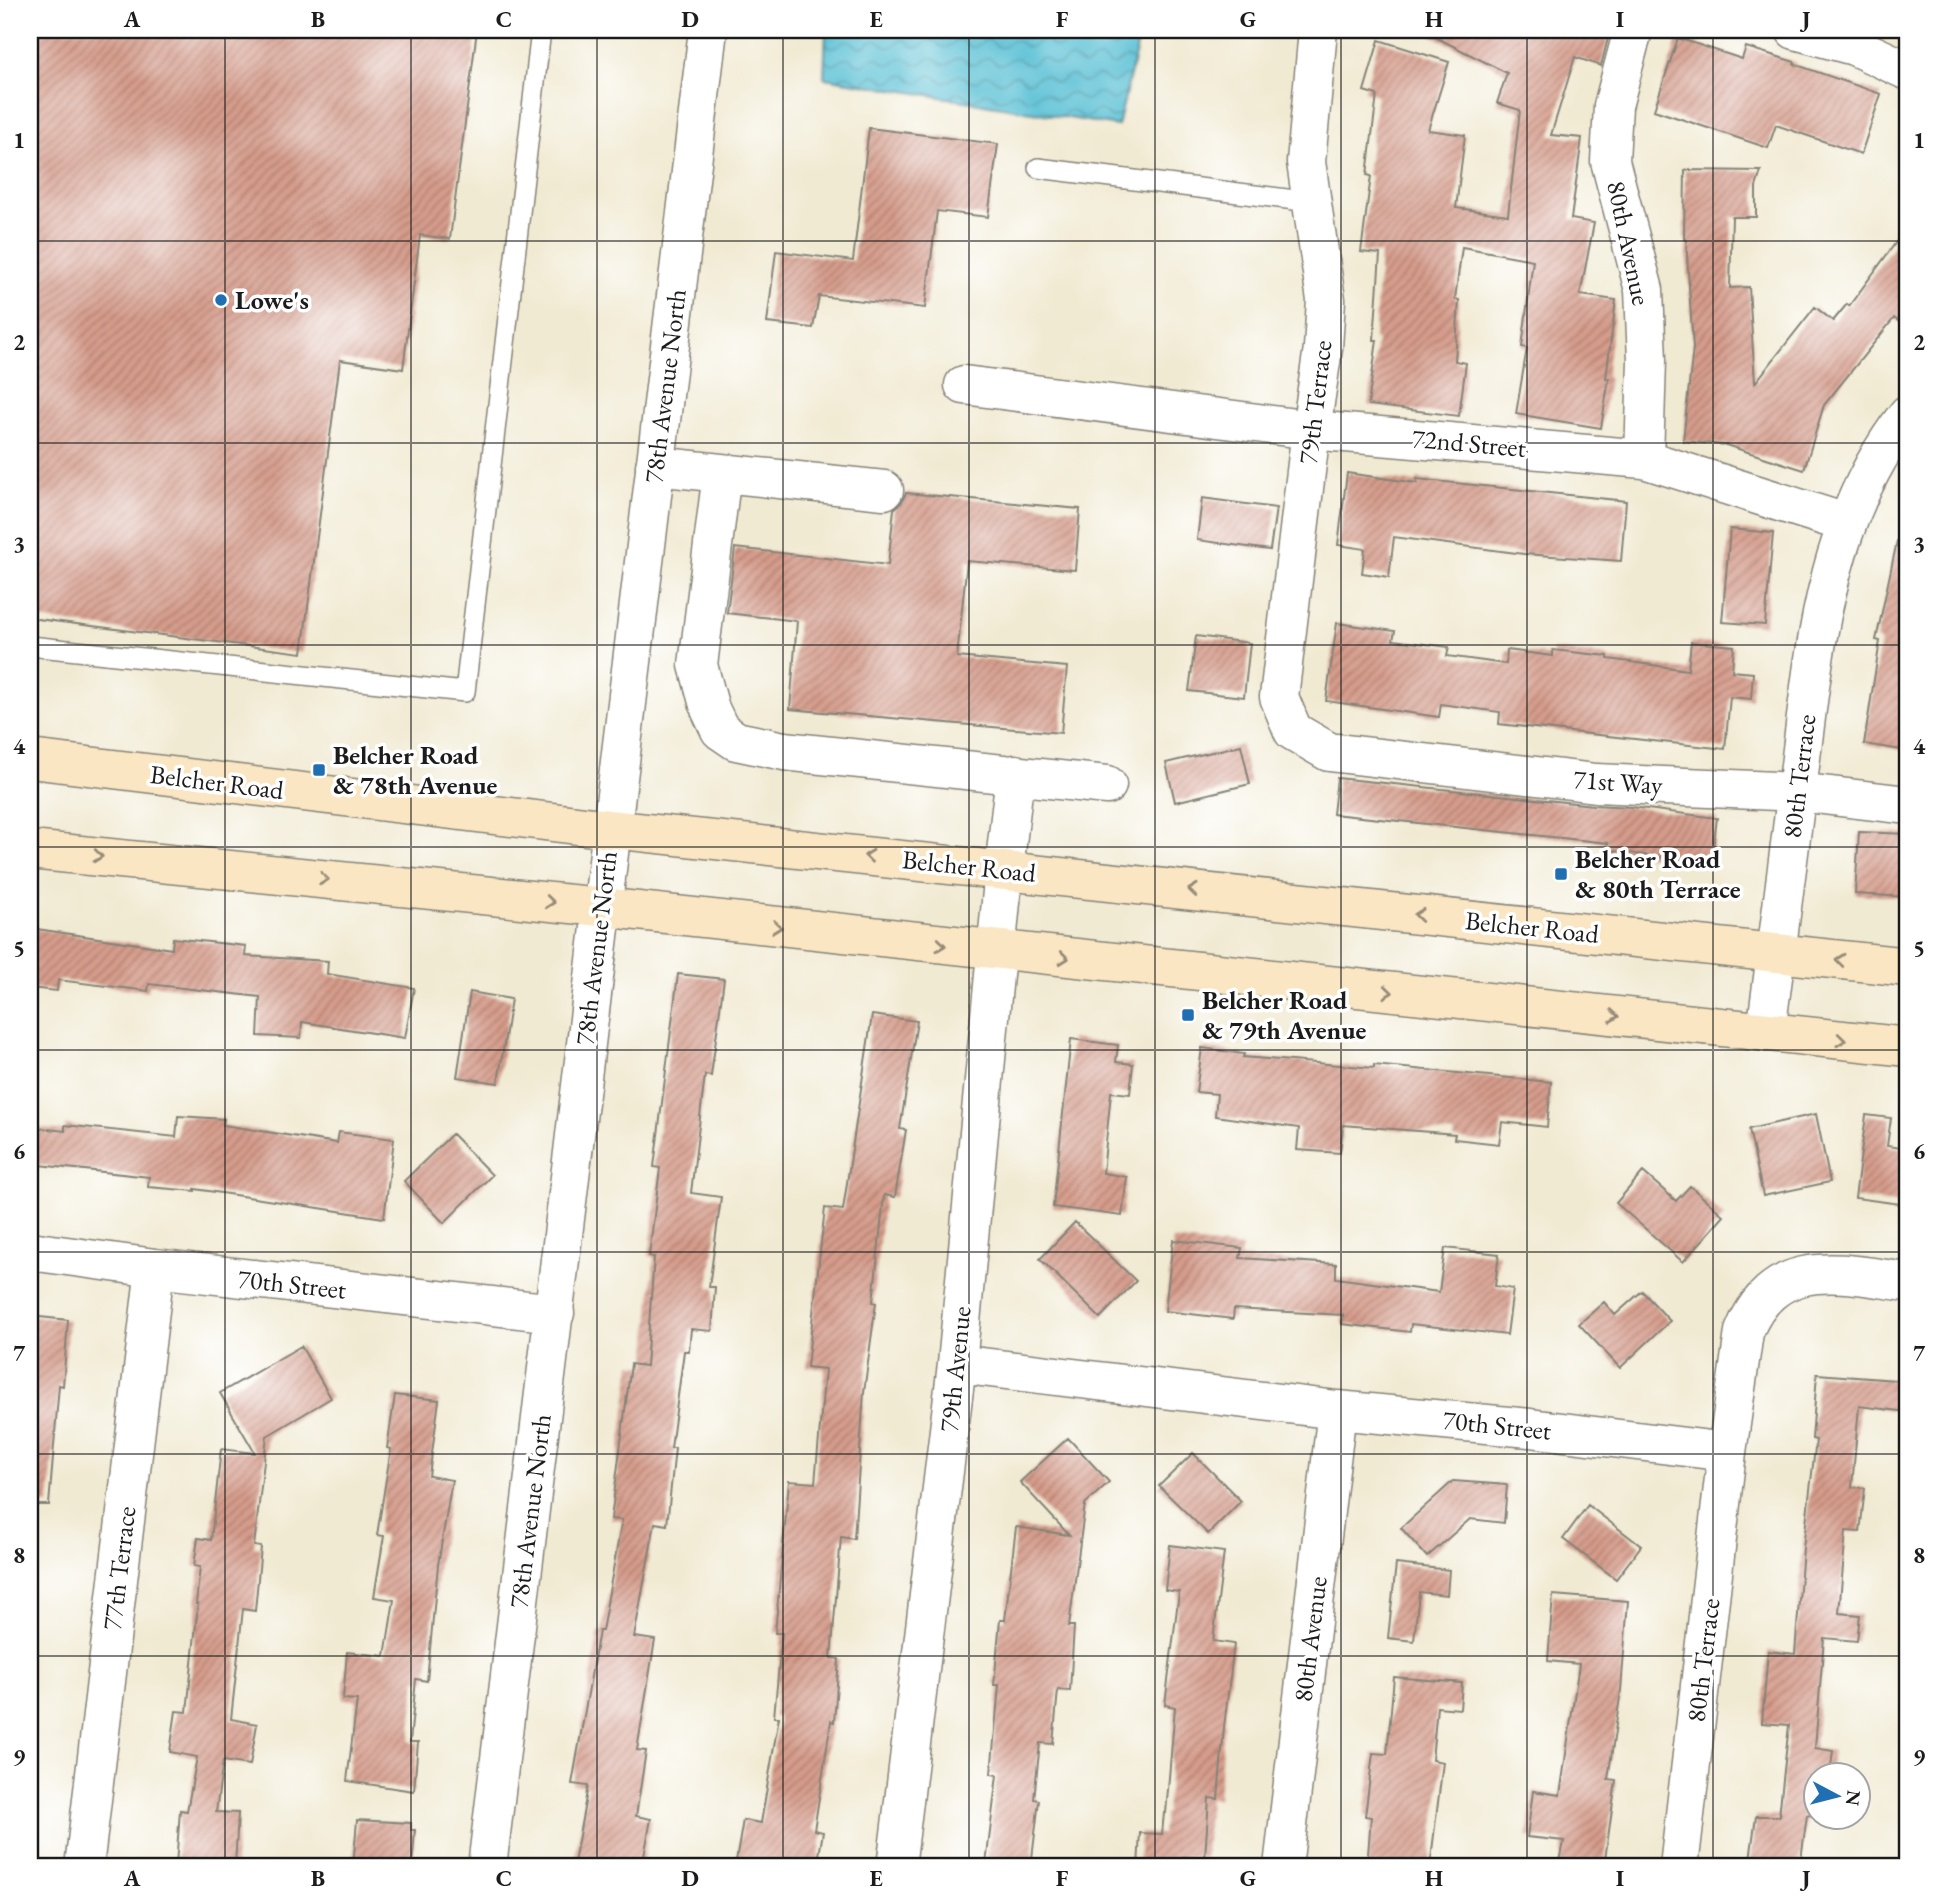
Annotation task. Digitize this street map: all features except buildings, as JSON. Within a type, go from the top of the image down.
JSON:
[{"type":"main road","name":"Belcher Road","points":[[30,760],[610,829],[1908,967]]},
{"type":"main road","points":[[30,850],[601,907],[1908,1047]]},
{"type":"street","name":"78th Avenue North","points":[[487,1867],[708,30]]},
{"type":"street","name":"79th Terrace","points":[[1318,30],[1306,162],[1326,300],[1323,348],[1279,697],[1293,731],[1329,752]]},
{"type":"street","name":"80th Avenue","points":[[1633,30],[1613,106],[1610,161],[1644,290],[1647,360],[1644,459]]},
{"type":"street","points":[[1795,30],[1854,47],[1908,71]]},
{"type":"street","name":"72nd Street","points":[[964,386],[1311,429],[1644,459],[1846,523]]},
{"type":"street","points":[[1846,523],[1868,476],[1903,429]]},
{"type":"street","points":[[655,466],[884,491]]},
{"type":"street","points":[[722,473],[698,665],[710,709],[720,730],[736,741],[784,751],[1107,785]]},
{"type":"street","name":"80th Terrace","points":[[1766,1032],[1819,627],[1846,523]]},
{"type":"street","name":"71st Way","points":[[1329,752],[1596,782],[1797,792],[1908,805]]},
{"type":"street","name":"79th Avenue","points":[[896,1867],[957,1364],[1015,774]]},
{"type":"street","name":"70th Street","points":[[30,1251],[155,1268],[555,1313]]},
{"type":"street","name":"77th Terrace","points":[[84,1867],[155,1268]]},
{"type":"street","points":[[1727,1452],[1744,1332],[1749,1318],[1761,1303],[1791,1280],[1808,1273],[1824,1272],[1908,1282]]},
{"type":"street","name":"70th Street","points":[[957,1364],[1337,1410],[1530,1428],[1727,1452]]},
{"type":"street","name":"80th Avenue","points":[[1283,1867],[1337,1410]]},
{"type":"street","name":"80th Terrace","points":[[1679,1867],[1727,1452]]},
{"type":"lane","points":[[30,646],[465,692],[541,30]]},
{"type":"lane","points":[[1038,168],[1311,202]]},
{"type":"water","points":[[826,30],[1141,30],[1118,126],[824,78]]},
{"type":"place","name":"Lowe's","points":[[221,300]]},
{"type":"place","name":"Belcher Road & 78th Avenue","points":[[319,770]]},
{"type":"place","name":"Belcher Road & 80th Terrace","points":[[1561,874]]},
{"type":"place","name":"Belcher Road & 79th Avenue","points":[[1188,1015]]}]
